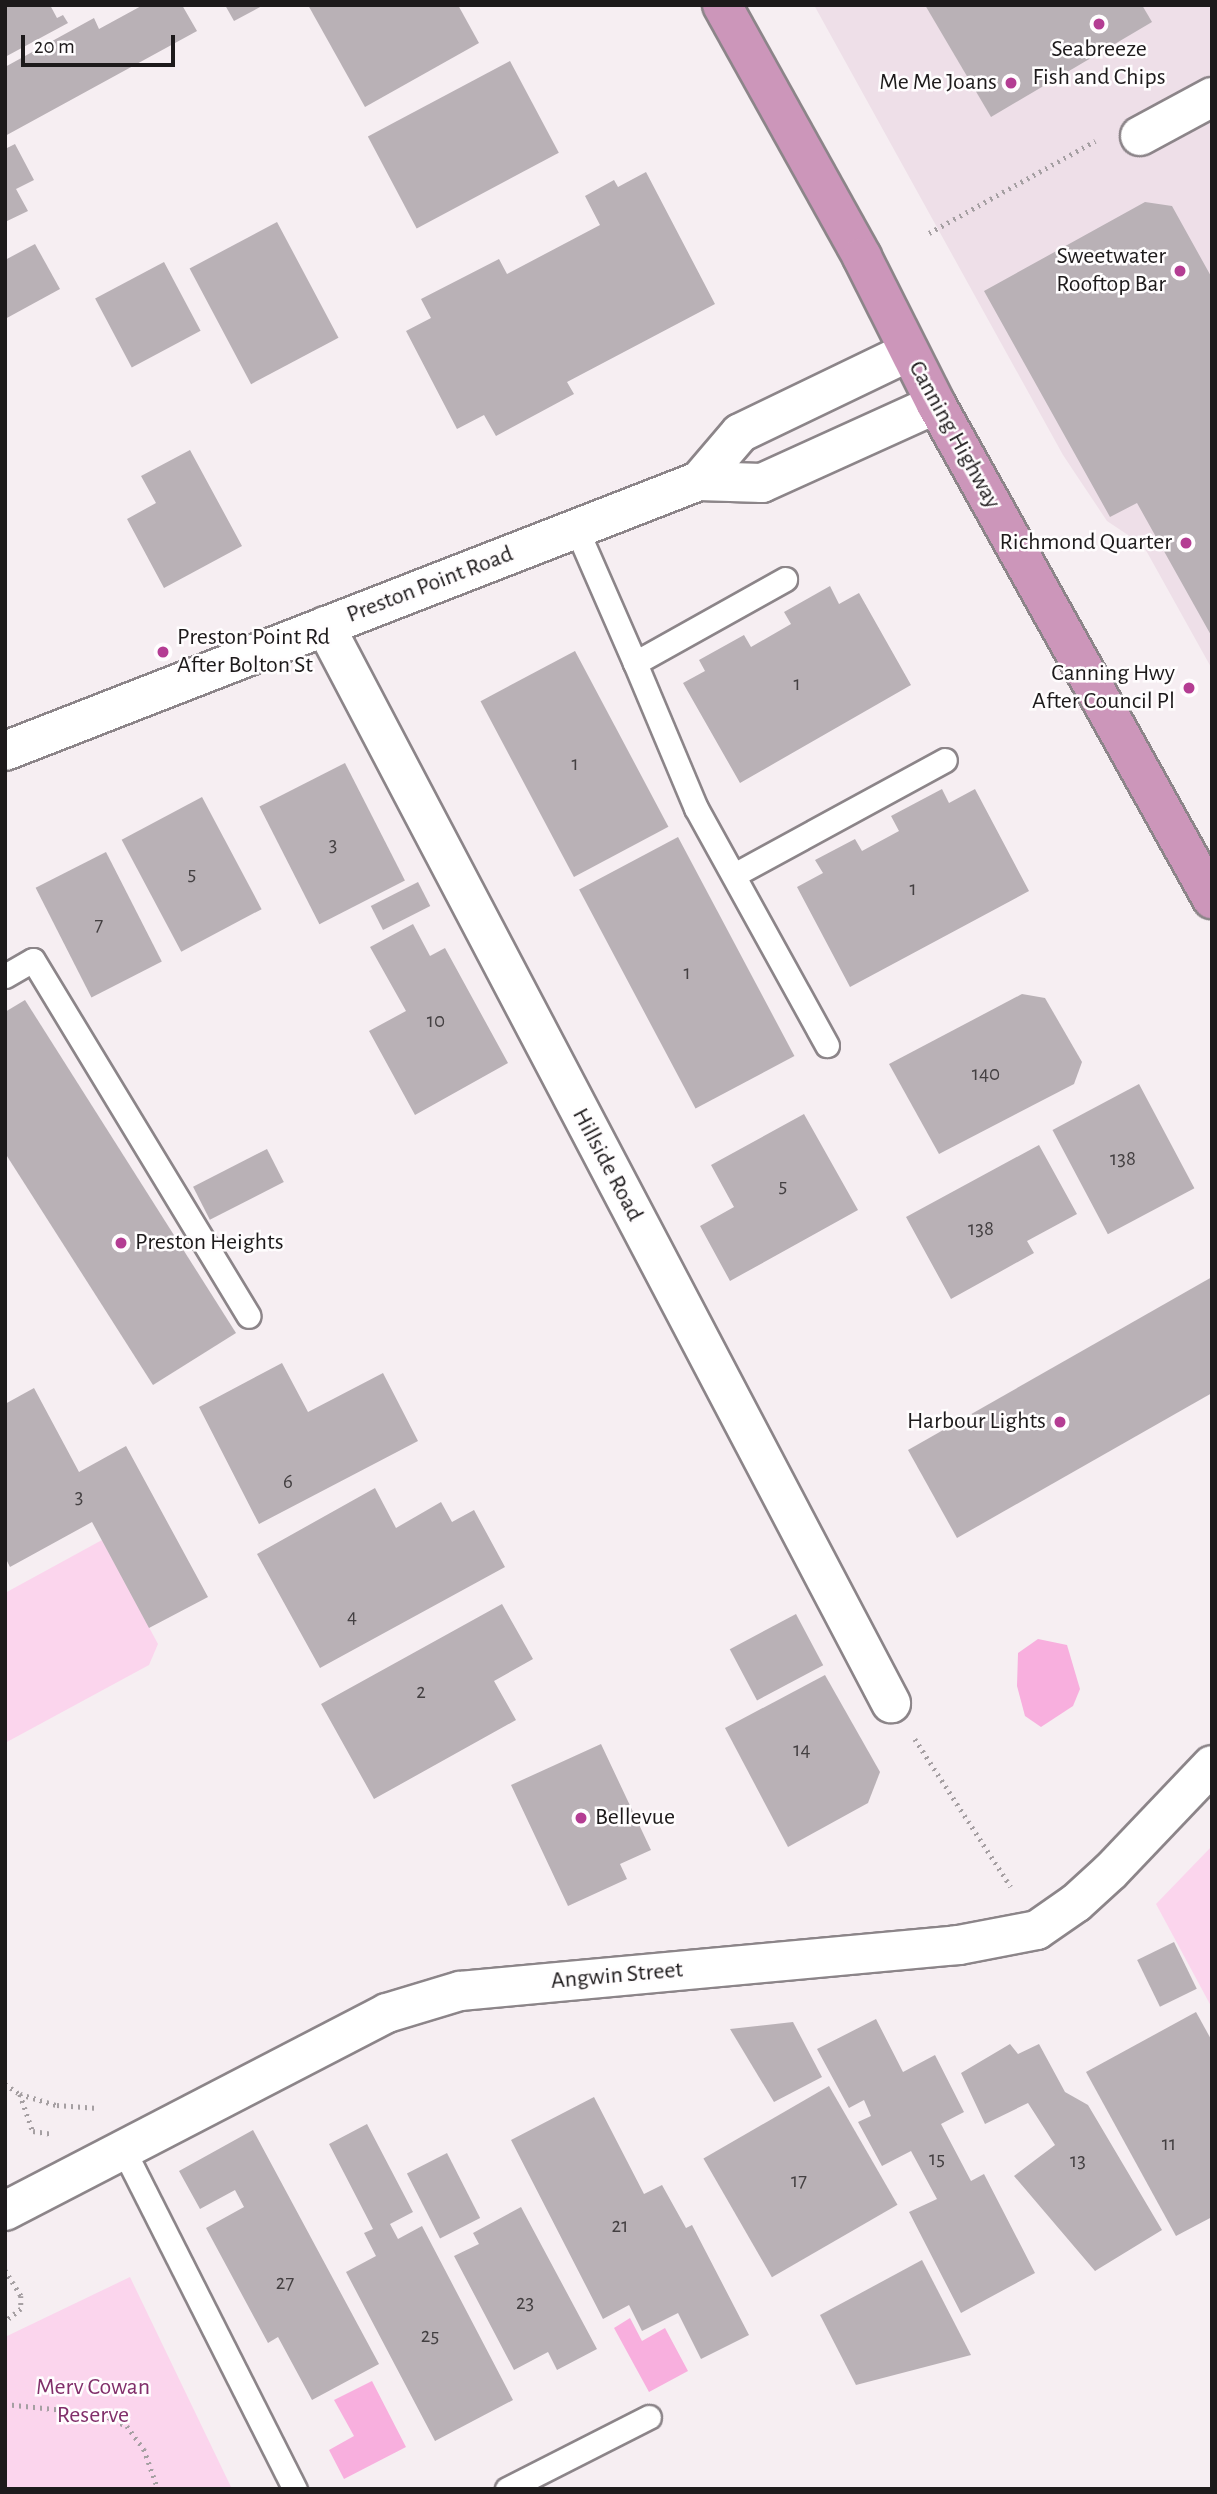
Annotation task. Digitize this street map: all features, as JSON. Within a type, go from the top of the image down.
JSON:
[{"type":"highway","name":"Canning Highway","points":[[722,5],[863,257],[936,404],[1212,899]]},
{"type":"street","points":[[1140,136],[1212,97]]},
{"type":"street","name":"Preston Point Road","points":[[699,481],[740,433],[908,352]]},
{"type":"street","name":"Preston Point Road","points":[[5,751],[699,481],[762,483],[936,404]]},
{"type":"street","name":"Hillside Road","points":[[325,626],[891,1703]]},
{"type":"street","name":"Angwin Street","points":[[5,2211],[387,2013],[460,1991],[958,1945],[1037,1930],[1076,1903],[1111,1871],[1212,1765]]},
{"type":"lane","points":[[576,528],[696,808],[827,1045]]},
{"type":"lane","points":[[635,663],[785,579]]},
{"type":"lane","points":[[734,875],[945,760]]},
{"type":"lane","points":[[5,976],[33,960],[249,1316]]},
{"type":"lane","points":[[124,2151],[295,2489]]},
{"type":"lane","points":[[507,2489],[649,2417]]},
{"type":"path","points":[[929,233],[1109,133],[1140,136]]},
{"type":"path","points":[[891,1703],[971,1821],[1037,1930]]},
{"type":"path","points":[[5,2084],[20,2094],[33,2131]]},
{"type":"path","points":[[5,2270],[21,2296],[21,2309],[5,2322]]},
{"type":"path","points":[[5,2404],[102,2414],[127,2426],[144,2449],[158,2489]]},
{"type":"shaded area","points":[[814,5],[1212,5],[1212,669],[1143,545],[1107,521],[1063,455]]},
{"type":"shaded area","points":[[1038,1639],[1067,1645],[1080,1689],[1073,1706],[1041,1727],[1025,1716],[1017,1686],[1018,1653]]},
{"type":"shaded area","points":[[630,2318],[642,2341],[665,2328],[688,2371],[649,2392],[614,2328]]},
{"type":"shaded area","points":[[372,2381],[406,2447],[344,2479],[329,2450],[354,2436],[334,2400]]},
{"type":"green space","points":[[102,1540],[158,1644],[149,1665],[5,1743],[5,1593]]},
{"type":"green space","points":[[1212,1846],[1212,2008],[1156,1904]]},
{"type":"green space","name":"Merv Cowan Reserve","points":[[130,2277],[232,2489],[5,2489],[5,2337]]},
{"type":"building","points":[[5,5],[50,5],[57,18],[63,15],[68,23],[5,57]]},
{"type":"building","points":[[143,5],[182,5],[197,31],[5,136],[5,67],[94,18],[99,29]]},
{"type":"building","points":[[225,5],[264,5],[234,21]]},
{"type":"building","points":[[308,5],[458,5],[479,43],[365,107]]},
{"type":"building","points":[[925,5],[1142,5],[1152,22],[991,117]]},
{"type":"building","points":[[510,61],[559,153],[417,228],[368,137]]},
{"type":"building","points":[[15,144],[34,180],[16,189],[28,211],[5,222],[5,149]]},
{"type":"building","points":[[646,172],[715,304],[567,382],[574,394],[496,436],[484,415],[457,429],[406,331],[431,318],[421,299],[499,259],[507,274],[600,225],[585,196],[614,180],[618,187]]},
{"type":"building","points":[[1145,202],[1172,206],[1212,278],[1212,637],[1137,503],[1110,517],[984,291]]},
{"type":"building","points":[[277,222],[339,338],[251,384],[190,268]]},
{"type":"building","points":[[35,244],[60,289],[5,319],[5,260]]},
{"type":"building","points":[[164,262],[201,331],[132,367],[95,299]]},
{"type":"building","points":[[190,450],[242,546],[164,588],[127,519],[156,503],[141,476]]},
{"type":"building","points":[[830,586],[839,604],[859,593],[911,685],[740,783],[683,683],[705,671],[699,660],[744,635],[751,647],[791,624],[784,612]]},
{"type":"building","points":[[575,651],[668,827],[574,877],[481,701]]},
{"type":"building","points":[[345,763],[405,881],[319,924],[259,807]]},
{"type":"building","points":[[942,789],[949,803],[975,789],[1029,891],[850,987],[797,887],[823,873],[815,860],[855,839],[862,851],[899,831],[891,816]]},
{"type":"building","points":[[202,797],[262,909],[181,952],[122,840]]},
{"type":"building","points":[[678,837],[794,1056],[696,1109],[579,890]]},
{"type":"building","points":[[106,852],[162,962],[91,997],[36,888]]},
{"type":"building","points":[[418,882],[430,906],[383,930],[371,906]]},
{"type":"building","points":[[413,924],[430,956],[445,948],[508,1063],[415,1115],[369,1031],[406,1011],[370,947]]},
{"type":"building","points":[[1022,994],[1045,998],[1082,1062],[1074,1084],[939,1154],[889,1064]]},
{"type":"building","name":"Preston Heights","points":[[25,1000],[236,1333],[153,1385],[5,1153],[5,1012]]},
{"type":"building","points":[[1139,1084],[1194,1188],[1108,1234],[1052,1130]]},
{"type":"building","points":[[804,1114],[858,1210],[730,1281],[700,1226],[734,1207],[711,1165]]},
{"type":"building","points":[[1039,1145],[1077,1214],[1027,1241],[1034,1253],[951,1299],[906,1217]]},
{"type":"building","points":[[267,1149],[284,1182],[210,1220],[193,1187]]},
{"type":"building","name":"Harbour Lights","points":[[1212,1277],[1212,1393],[957,1538],[908,1450]]},
{"type":"building","points":[[282,1363],[308,1412],[383,1373],[418,1441],[259,1524],[199,1407]]},
{"type":"building","points":[[34,1388],[79,1472],[126,1446],[208,1597],[149,1628],[92,1522],[10,1567],[5,1557],[5,1404]]},
{"type":"building","points":[[375,1488],[396,1528],[441,1502],[452,1522],[474,1510],[505,1567],[320,1668],[257,1554]]},
{"type":"building","points":[[502,1604],[533,1659],[494,1681],[516,1720],[374,1799],[321,1704]]},
{"type":"building","points":[[796,1614],[823,1665],[757,1700],[730,1649]]},
{"type":"building","points":[[825,1675],[880,1772],[868,1803],[788,1847],[725,1728]]},
{"type":"building","name":"Bellevue","points":[[601,1744],[651,1850],[620,1864],[627,1879],[568,1906],[511,1785]]},
{"type":"building","points":[[1174,1942],[1197,1989],[1160,2007],[1137,1960]]},
{"type":"building","points":[[1196,2012],[1212,2041],[1212,2217],[1176,2236],[1086,2072]]},
{"type":"building","points":[[876,2019],[903,2072],[935,2055],[964,2112],[941,2124],[971,2181],[984,2174],[1035,2273],[961,2313],[909,2212],[937,2199],[911,2151],[882,2166],[858,2122],[871,2116],[864,2100],[849,2108],[817,2049]]},
{"type":"building","points":[[793,2022],[822,2077],[774,2102],[730,2029]]},
{"type":"building","points":[[1010,2044],[1018,2054],[1039,2044],[1065,2092],[1088,2105],[1162,2230],[1095,2271],[1014,2176],[1055,2145],[1028,2103],[985,2124],[961,2073]]},
{"type":"building","points":[[829,2086],[898,2205],[772,2277],[703,2158]]},
{"type":"building","points":[[594,2097],[644,2194],[662,2185],[686,2228],[692,2225],[749,2335],[701,2359],[678,2313],[642,2331],[629,2305],[603,2319],[511,2140]]},
{"type":"building","points":[[367,2124],[413,2212],[390,2224],[398,2239],[422,2226],[513,2400],[435,2441],[346,2272],[376,2256],[364,2233],[373,2229],[329,2144]]},
{"type":"building","points":[[253,2130],[379,2364],[312,2400],[278,2337],[268,2343],[206,2228],[244,2207],[235,2190],[200,2209],[179,2171]]},
{"type":"building","points":[[447,2153],[480,2218],[440,2238],[407,2173]]},
{"type":"building","points":[[521,2207],[597,2349],[557,2370],[548,2352],[514,2370],[454,2256],[479,2244],[473,2233]]},
{"type":"building","points":[[922,2260],[971,2355],[856,2385],[820,2315]]},
{"type":"place","name":"Seabreeze Fish and Chips","points":[[1099,24]]},
{"type":"place","name":"Me Me Joans","points":[[1011,83]]},
{"type":"place","name":"Sweetwater Rooftop Bar","points":[[1180,271]]},
{"type":"place","name":"Richmond Quarter","points":[[1186,543]]},
{"type":"place","name":"Preston Point Rd After Bolton St","points":[[163,652]]},
{"type":"place","name":"Canning Hwy After Council Pl","points":[[1189,688]]},
{"type":"place","name":"Preston Heights","points":[[121,1243]]},
{"type":"place","name":"Harbour Lights","points":[[1060,1422]]},
{"type":"place","name":"Bellevue","points":[[581,1818]]}]
